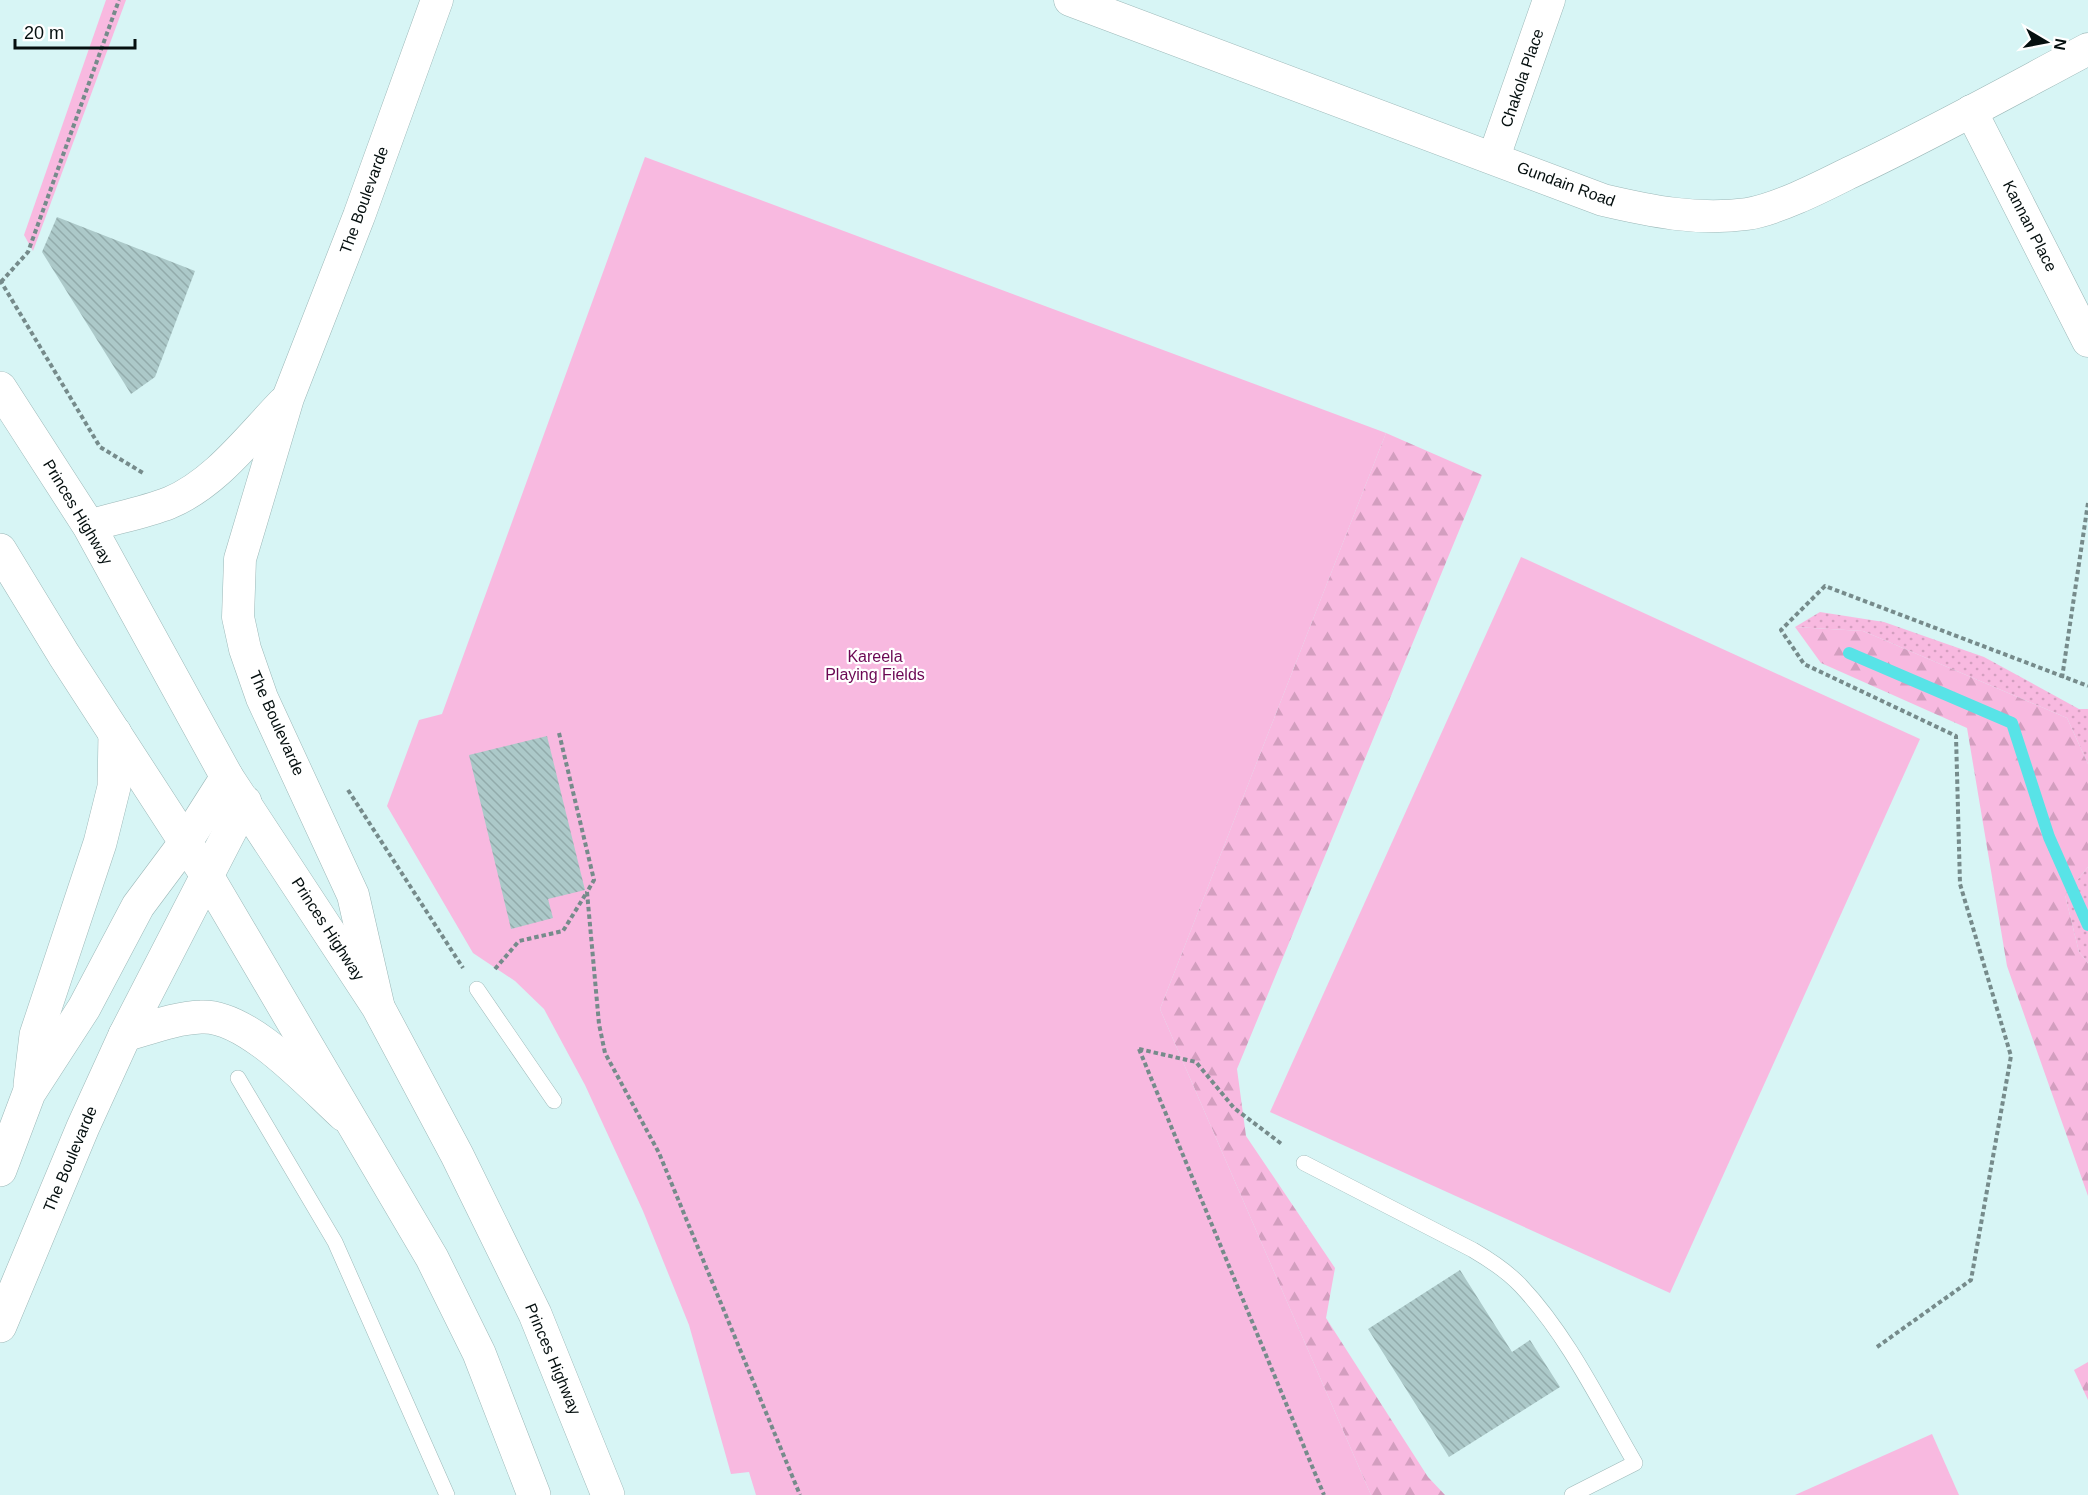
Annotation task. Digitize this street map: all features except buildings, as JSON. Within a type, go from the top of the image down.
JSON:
[{"type":"main road","name":"Princes Highway","points":[[0,388],[89,526],[236,790],[378,1007],[458,1155],[535,1314],[608,1495]]},
{"type":"main road","points":[[0,550],[206,874],[432,1258],[479,1353],[534,1495]]},
{"type":"main road","points":[[29,1093],[36,1035],[100,843],[114,787],[115,733]]},
{"type":"main road","points":[[0,1170],[29,1093],[84,1008],[138,906],[185,843],[236,790]]},
{"type":"main road","name":"The Boulevarde","points":[[0,1326],[83,1127],[125,1035],[206,874],[236,790]]},
{"type":"main road","points":[[125,1035],[166,1022],[204,1016],[226,1021],[248,1030],[271,1048],[352,1122]]},
{"type":"street","name":"The Boulevarde","points":[[378,1007],[353,896],[262,698],[245,649],[238,617],[240,559],[288,398],[359,216],[437,0]]},
{"type":"street","name":"Gundain Road","points":[[1070,0],[1494,157],[1603,200],[1656,212],[1701,216],[1749,213],[1808,193],[2088,49]]},
{"type":"street","name":"Chakola Place","points":[[1494,157],[1549,0]]},
{"type":"street","name":"Kannan Place","points":[[1971,111],[2088,341]]},
{"type":"street","name":"The Boulevarde","points":[[89,526],[170,502],[197,486],[221,468],[288,398]]},
{"type":"lane","points":[[477,989],[554,1101]]},
{"type":"lane","points":[[238,1078],[335,1242],[447,1495]]},
{"type":"lane","points":[[1304,1163],[1473,1250],[1496,1264],[1520,1285],[1575,1360],[1635,1463],[1572,1495]]},
{"type":"path","points":[[119,0],[28,252],[1,281],[100,447],[151,477],[170,502]]},
{"type":"path","points":[[2062,678],[2088,503]]},
{"type":"path","points":[[1877,1347],[1971,1280],[2012,1056],[1960,884],[1956,736],[1804,664],[1780,630],[1825,586],[2088,686]]},
{"type":"path","points":[[346,788],[477,989],[519,941],[563,931],[594,880],[559,733]]},
{"type":"path","points":[[587,892],[599,1024],[605,1053],[658,1153],[800,1495]]},
{"type":"path","points":[[1304,1163],[1234,1108],[1196,1062],[1138,1049],[1324,1495]]},
{"type":"green space","points":[[106,0],[126,0],[33,251],[24,235]]},
{"type":"green space","name":"Kareela Playing Fields","points":[[645,157],[1386,433],[1160,1009],[1371,1495],[756,1495],[749,1472],[731,1474],[689,1325],[643,1211],[585,1085],[544,1009],[515,981],[473,953],[387,806],[419,720],[442,714]]},
{"type":"green space","points":[[1386,433],[1482,475],[1237,1069],[1246,1136],[1335,1268],[1326,1318],[1428,1477],[1445,1495],[1371,1495],[1160,1009]]},
{"type":"green space","points":[[1521,557],[1920,739],[1670,1293],[1270,1112]]},
{"type":"green space","points":[[1820,612],[1884,622],[1984,657],[2079,709],[2088,709],[2088,764],[2067,718],[1863,631],[1795,627]]},
{"type":"green space","points":[[1795,627],[1863,631],[2067,718],[2088,764],[2088,867],[2065,895],[2079,952],[2088,963],[2088,1196],[2007,966],[1967,728],[1821,663]]},
{"type":"green space","points":[[2088,867],[2088,963],[2079,952],[2065,895]]},
{"type":"green space","points":[[2088,1362],[2088,1400],[2074,1370]]},
{"type":"green space","points":[[1932,1434],[1959,1495],[1795,1495]]},
{"type":"waterway","points":[[1849,653],[2012,723],[2049,837],[2088,925]]}]
